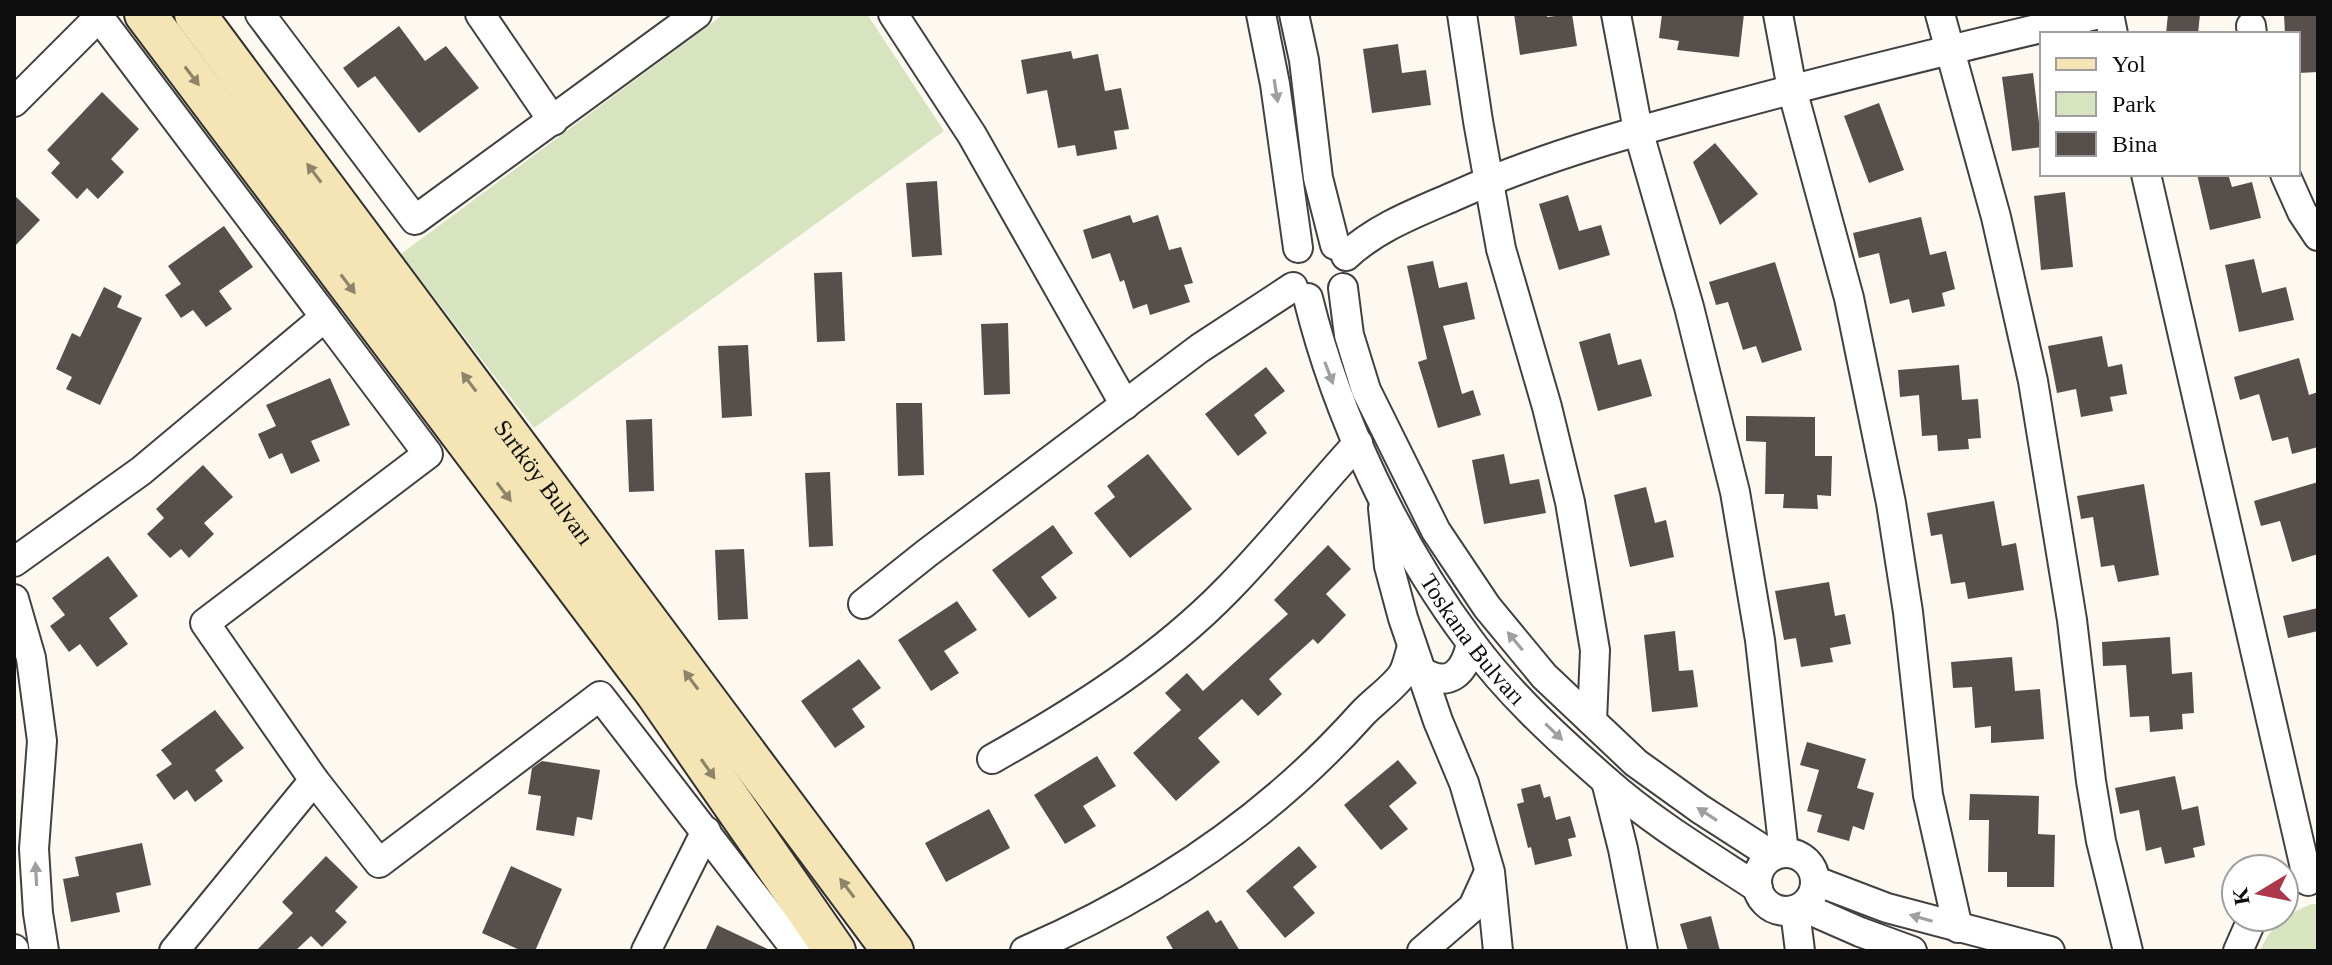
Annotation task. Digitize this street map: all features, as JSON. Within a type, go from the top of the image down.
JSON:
[{"type":"main road","name":"Sırtköy Bulvarı","points":[[145,14],[893,951]]},
{"type":"main road","name":"Sırtköy Bulvarı","points":[[195,14],[566,543],[656,693],[835,951]]},
{"type":"street","points":[[260,14],[415,220],[553,121],[691,16]]},
{"type":"street","points":[[480,14],[553,121]]},
{"type":"street","points":[[893,14],[972,135],[1125,405]]},
{"type":"street","name":"Toskana Bulvarı","points":[[1261,14],[1275,84],[1298,248],[1289,265],[1358,443],[1381,491],[1413,553],[1471,643],[1530,709],[1606,781],[1683,839],[1758,888],[1767,905],[1776,910],[1799,909],[1912,951]]},
{"type":"street","name":"Toskana Bulvarı","points":[[1294,14],[1304,60],[1318,178],[1349,270],[1343,288],[1349,335],[1366,390],[1436,531],[1495,617],[1544,676],[1636,763],[1700,809],[1779,854],[1801,857],[1809,863],[1816,881],[1887,908],[2050,951]]},
{"type":"street","points":[[1462,14],[1501,249],[1547,407],[1570,502],[1595,650],[1592,721]]},
{"type":"street","points":[[1616,14],[1638,130],[1689,307],[1735,492],[1760,640],[1779,854],[1760,869],[1758,888]]},
{"type":"street","points":[[1778,14],[1792,89],[1849,298],[1888,488],[1908,612],[1928,795],[1958,928]]},
{"type":"street","points":[[1940,14],[1996,217],[2033,381],[2072,620],[2091,781],[2101,841],[2128,951]]},
{"type":"street","points":[[1298,248],[1316,240],[1340,250],[1488,181],[1638,130],[2100,14]]},
{"type":"street","points":[[14,102],[98,16],[428,454],[205,623],[314,780],[379,863],[600,696],[797,951]]},
{"type":"street","points":[[2146,176],[2303,884]]},
{"type":"street","points":[[2286,176],[2302,212],[2318,236]]},
{"type":"street","points":[[863,604],[1200,348],[1300,293],[1327,299],[1343,288]]},
{"type":"street","points":[[14,562],[141,471],[325,317]]},
{"type":"street","points":[[992,759],[1107,690],[1194,621],[1228,590],[1358,443]]},
{"type":"street","points":[[1381,491],[1389,566],[1416,659],[1464,783],[1490,872],[1498,951]]},
{"type":"street","points":[[14,599],[31,658],[42,741],[34,849],[44,951]]},
{"type":"street","points":[[1416,659],[1434,680],[1448,678],[1462,669],[1471,643]]},
{"type":"street","points":[[1025,951],[1083,925],[1151,887],[1258,814],[1307,772],[1416,659]]},
{"type":"street","points":[[174,951],[314,780]]},
{"type":"street","points":[[1606,781],[1643,951]]},
{"type":"street","points":[[646,951],[706,831]]},
{"type":"street","points":[[1422,951],[1473,907],[1490,872]]},
{"type":"street","points":[[1800,951],[1799,909],[1810,899],[1816,881]]},
{"type":"green space","points":[[724,14],[867,14],[944,131],[534,428],[401,254]]},
{"type":"green space","points":[[2318,904],[2318,951],[2260,951],[2270,933],[2300,933],[2300,910]]},
{"type":"building","points":[[1514,14],[1547,14],[1547,17],[1572,14],[1577,46],[1520,55]]},
{"type":"building","points":[[1662,14],[1744,14],[1739,57],[1677,50],[1679,41],[1659,38]]},
{"type":"building","points":[[2168,14],[2200,14],[2198,32],[2166,32]]},
{"type":"building","points":[[2284,14],[2318,14],[2318,72],[2300,73],[2300,32],[2285,32]]},
{"type":"building","points":[[399,26],[425,61],[446,46],[479,88],[419,133],[375,76],[358,88],[343,68]]},
{"type":"building","points":[[1398,44],[1402,73],[1426,70],[1431,105],[1372,113],[1363,49]]},
{"type":"building","points":[[1071,51],[1073,59],[1098,54],[1105,91],[1121,88],[1129,129],[1114,131],[1117,149],[1077,156],[1075,145],[1058,148],[1047,90],[1027,94],[1021,60]]},
{"type":"building","points":[[2033,73],[2040,147],[2012,151],[2002,77]]},
{"type":"building","points":[[102,92],[139,129],[111,159],[124,172],[98,199],[87,188],[77,199],[51,173],[60,163],[47,150]]},
{"type":"building","points":[[1879,103],[1904,170],[1869,183],[1844,116]]},
{"type":"building","points":[[1715,143],[1758,194],[1720,225],[1693,162]]},
{"type":"building","points":[[2197,176],[2229,176],[2232,187],[2252,182],[2261,218],[2210,230]]},
{"type":"building","points":[[937,181],[942,255],[912,257],[906,183]]},
{"type":"building","points":[[2065,192],[2073,267],[2041,270],[2034,196]]},
{"type":"building","points":[[14,195],[40,220],[14,247]]},
{"type":"building","points":[[1568,195],[1579,231],[1601,225],[1610,255],[1559,270],[1539,204]]},
{"type":"building","points":[[1130,215],[1133,223],[1158,215],[1169,250],[1181,247],[1193,283],[1184,285],[1190,302],[1150,315],[1147,304],[1133,309],[1124,280],[1120,282],[1110,253],[1092,259],[1083,230]]},
{"type":"building","points":[[1921,217],[1930,255],[1946,251],[1955,289],[1942,293],[1945,306],[1912,313],[1909,299],[1890,304],[1879,253],[1859,258],[1853,233]]},
{"type":"building","points":[[224,226],[253,267],[219,291],[232,309],[206,327],[193,310],[181,318],[165,295],[181,284],[168,266]]},
{"type":"building","points":[[2254,259],[2262,293],[2286,287],[2294,320],[2239,332],[2225,265]]},
{"type":"building","points":[[1433,261],[1439,288],[1467,282],[1475,319],[1443,326],[1462,394],[1473,390],[1481,415],[1438,428],[1418,362],[1427,359],[1407,266]]},
{"type":"building","points":[[1775,262],[1802,350],[1762,363],[1756,346],[1743,350],[1728,302],[1716,305],[1709,282]]},
{"type":"building","points":[[842,272],[845,341],[817,342],[814,273]]},
{"type":"building","points":[[104,287],[122,296],[117,307],[142,318],[100,405],[66,389],[72,377],[56,369],[72,333],[80,337]]},
{"type":"building","points":[[1008,323],[1010,394],[984,395],[981,324]]},
{"type":"building","points":[[1610,333],[1618,365],[1641,359],[1652,396],[1598,411],[1579,342]]},
{"type":"building","points":[[2102,336],[2108,367],[2122,364],[2127,394],[2110,397],[2113,411],[2081,417],[2076,389],[2057,393],[2048,346]]},
{"type":"building","points":[[748,345],[752,416],[722,418],[718,346]]},
{"type":"building","points":[[2299,358],[2309,395],[2318,392],[2318,447],[2292,454],[2288,437],[2272,441],[2259,394],[2240,400],[2234,377]]},
{"type":"building","points":[[1959,365],[1962,400],[1978,399],[1981,438],[1968,439],[1969,449],[1938,451],[1937,435],[1922,436],[1919,395],[1900,397],[1898,370]]},
{"type":"building","points":[[1266,367],[1285,391],[1254,415],[1267,433],[1238,456],[1205,414]]},
{"type":"building","points":[[330,378],[350,425],[311,441],[320,461],[291,474],[282,453],[269,459],[258,434],[276,426],[266,405]]},
{"type":"building","points":[[896,403],[922,403],[924,475],[898,476]]},
{"type":"building","points":[[1746,416],[1815,417],[1815,456],[1832,456],[1831,496],[1817,495],[1818,509],[1783,508],[1784,494],[1765,494],[1766,442],[1746,441]]},
{"type":"building","points":[[652,419],[654,491],[629,492],[626,420]]},
{"type":"building","points":[[1148,454],[1192,509],[1130,558],[1094,513],[1115,497],[1107,486]]},
{"type":"building","points":[[1504,454],[1510,484],[1539,479],[1546,513],[1484,524],[1472,460]]},
{"type":"building","points":[[203,465],[233,497],[204,523],[214,534],[189,558],[181,549],[170,558],[147,534],[164,518],[156,509]]},
{"type":"building","points":[[830,472],[833,546],[809,547],[805,473]]},
{"type":"building","points":[[2318,482],[2318,554],[2292,562],[2280,521],[2261,526],[2254,501]]},
{"type":"building","points":[[2144,484],[2159,575],[2118,582],[2114,565],[2101,567],[2093,517],[2081,519],[2077,496]]},
{"type":"building","points":[[1646,487],[1655,523],[1666,520],[1674,557],[1630,567],[1614,495]]},
{"type":"building","points":[[1994,501],[2002,546],[2016,543],[2024,590],[1968,599],[1965,582],[1951,584],[1942,534],[1931,536],[1927,513]]},
{"type":"building","points":[[1053,525],[1073,553],[1041,577],[1057,598],[1029,618],[992,570]]},
{"type":"building","points":[[1328,545],[1351,569],[1326,594],[1346,615],[1318,644],[1313,639],[1269,679],[1282,694],[1258,716],[1242,699],[1198,738],[1220,762],[1176,801],[1133,753],[1181,710],[1165,693],[1187,673],[1203,691],[1288,614],[1274,600]]},
{"type":"building","points":[[744,549],[748,619],[718,620],[715,550]]},
{"type":"building","points":[[108,556],[138,596],[109,618],[128,644],[97,667],[80,644],[69,652],[50,626],[65,615],[52,598]]},
{"type":"building","points":[[1829,582],[1835,616],[1845,614],[1851,644],[1830,648],[1833,662],[1801,667],[1796,638],[1784,640],[1775,591]]},
{"type":"building","points":[[957,601],[977,630],[944,651],[959,673],[931,691],[898,640]]},
{"type":"building","points":[[2318,608],[2318,631],[2288,638],[2283,616]]},
{"type":"building","points":[[1675,631],[1679,671],[1693,670],[1698,707],[1652,712],[1644,635]]},
{"type":"building","points":[[2170,637],[2172,674],[2192,672],[2194,713],[2182,714],[2183,729],[2150,732],[2149,716],[2130,717],[2126,665],[2103,666],[2102,642]]},
{"type":"building","points":[[2012,657],[2015,691],[2040,689],[2044,739],[1991,743],[1991,726],[1975,728],[1972,687],[1953,688],[1951,662]]},
{"type":"building","points":[[859,659],[881,688],[852,709],[865,727],[835,748],[801,701]]},
{"type":"building","points":[[215,710],[244,748],[215,770],[223,781],[195,802],[187,790],[174,800],[156,775],[172,764],[161,750]]},
{"type":"building","points":[[1807,742],[1866,759],[1857,788],[1874,793],[1864,830],[1853,826],[1849,841],[1817,832],[1822,815],[1807,811],[1819,770],[1800,765]]},
{"type":"building","points":[[1097,756],[1116,786],[1083,806],[1096,826],[1065,844],[1034,795]]},
{"type":"building","points":[[1398,760],[1417,783],[1389,806],[1408,829],[1381,850],[1344,805]]},
{"type":"building","points":[[542,761],[600,770],[592,820],[577,817],[574,836],[536,830],[541,796],[528,794],[532,768]]},
{"type":"building","points":[[2175,776],[2182,810],[2198,806],[2205,845],[2193,848],[2195,857],[2165,864],[2161,847],[2146,851],[2139,810],[2120,814],[2115,788]]},
{"type":"building","points":[[1540,784],[1544,798],[1550,796],[1556,820],[1570,816],[1576,837],[1568,839],[1572,856],[1535,865],[1517,804],[1524,802],[1521,789]]},
{"type":"building","points":[[1970,794],[2039,796],[2038,834],[2055,835],[2054,887],[2007,887],[2007,872],[1988,872],[1989,820],[1969,820]]},
{"type":"building","points":[[989,809],[1010,848],[946,882],[925,843]]},
{"type":"building","points":[[142,843],[151,885],[116,893],[120,912],[71,922],[63,879],[79,876],[75,857]]},
{"type":"building","points":[[1299,846],[1317,867],[1293,887],[1315,913],[1285,938],[1246,891]]},
{"type":"building","points":[[326,856],[358,887],[335,911],[347,922],[322,947],[311,936],[295,951],[256,951],[293,913],[282,902]]},
{"type":"building","points":[[511,866],[562,889],[535,951],[522,951],[482,933]]},
{"type":"building","points":[[1208,910],[1216,923],[1221,920],[1240,951],[1174,951],[1166,937]]},
{"type":"building","points":[[1711,916],[1720,951],[1688,951],[1680,924]]},
{"type":"building","points":[[717,925],[772,951],[705,951]]}]
